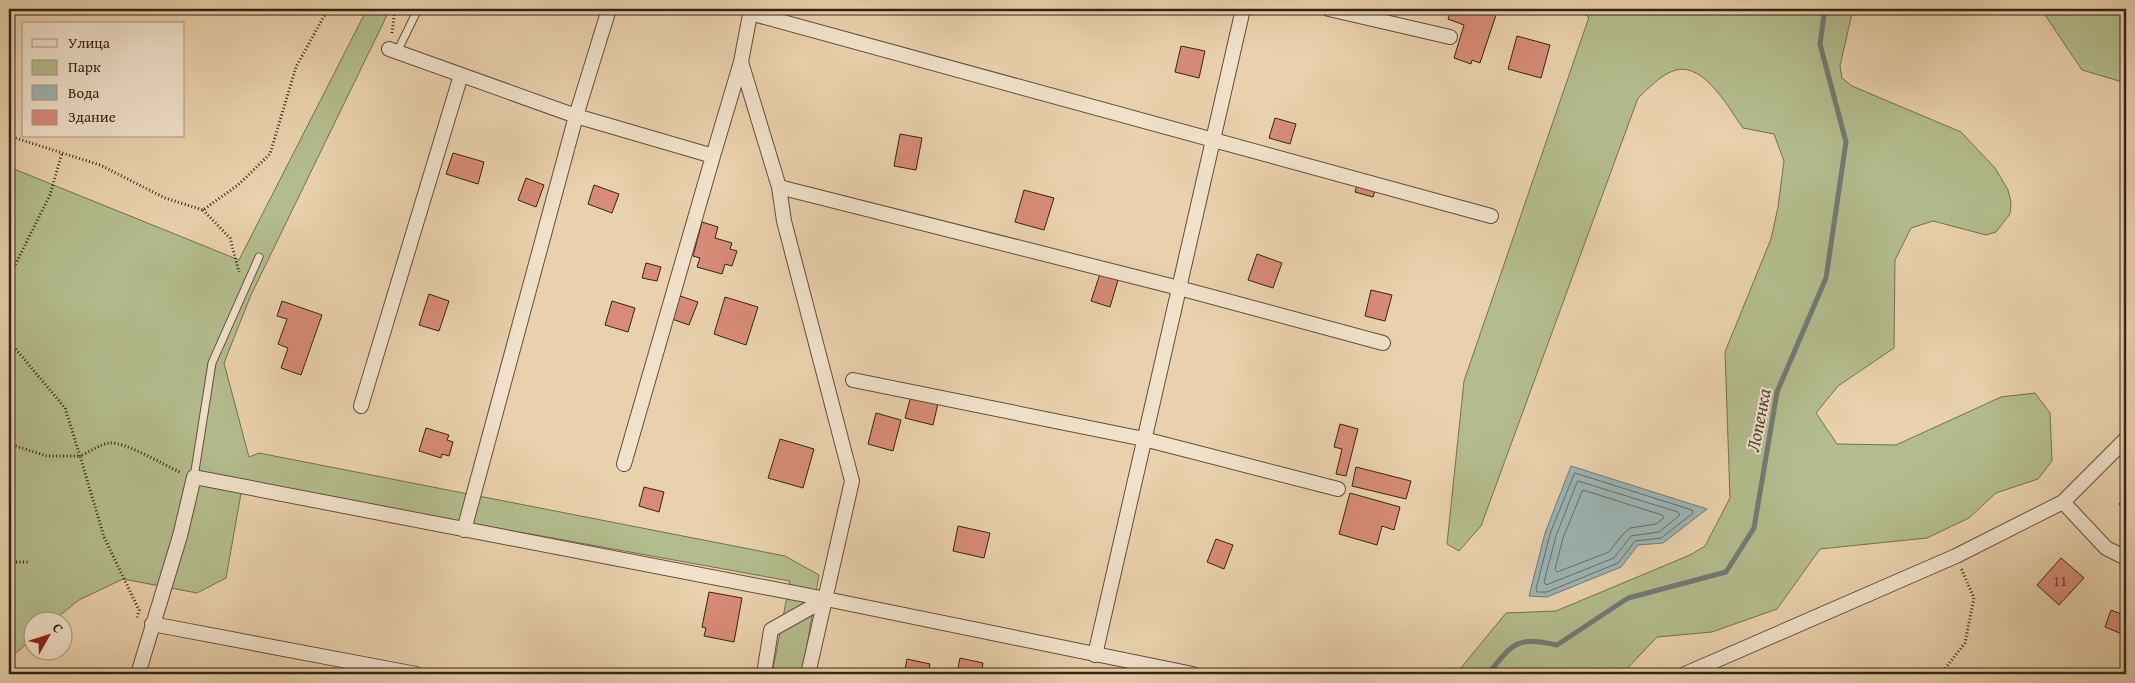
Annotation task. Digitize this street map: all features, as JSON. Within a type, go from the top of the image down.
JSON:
[{"type":"street","points":[[464,530],[576,116],[609,9]]},
{"type":"street","points":[[1095,655],[1243,9]]},
{"type":"street","points":[[1329,9],[1450,37]]},
{"type":"street","points":[[624,464],[712,156],[742,62],[751,11],[1491,216]]},
{"type":"street","points":[[393,51],[576,116],[712,156]]},
{"type":"street","points":[[742,62],[779,187],[784,221],[852,481],[808,674]]},
{"type":"street","points":[[361,406],[461,75]]},
{"type":"street","points":[[779,187],[1179,288],[1383,343]]},
{"type":"street","points":[[854,380],[1144,439],[1338,489]]},
{"type":"street","points":[[1685,674],[1956,556],[2063,502],[2126,439]]},
{"type":"street","points":[[138,674],[180,536],[194,477],[826,599],[1194,674]]},
{"type":"street","points":[[2063,502],[2106,548],[2126,558]]},
{"type":"street","points":[[764,674],[771,630],[826,599]]},
{"type":"street","points":[[152,624],[416,674]]},
{"type":"lane","points":[[393,51],[418,9]]},
{"type":"lane","points":[[194,477],[212,363],[259,257]]},
{"type":"path","points":[[203,210],[238,185],[270,154],[296,67],[328,9]]},
{"type":"path","points":[[393,51],[395,9]]},
{"type":"path","points":[[9,136],[100,166],[165,198],[203,210],[230,238],[243,292]]},
{"type":"path","points":[[9,277],[50,196],[62,152]]},
{"type":"path","points":[[9,341],[65,408],[104,537],[139,610],[136,619]]},
{"type":"path","points":[[9,444],[47,456],[80,456],[109,443],[146,454],[166,466],[194,477]]},
{"type":"path","points":[[1941,674],[1965,643],[1974,598],[1956,556]]},
{"type":"path","points":[[9,562],[30,562]]},
{"type":"green space","points":[[367,9],[390,9],[251,295],[224,363],[249,457],[259,453],[785,556],[819,575],[802,674],[772,674],[790,581],[243,482],[226,578],[197,593],[123,579],[79,600],[66,610],[22,610],[22,648],[9,659],[9,167],[239,260]]},
{"type":"green space","points":[[1575,9],[1853,9],[1840,66],[1842,78],[1852,86],[1961,132],[1995,168],[2008,190],[2011,202],[2010,214],[1996,232],[1986,235],[1933,221],[1911,228],[1895,260],[1894,348],[1838,386],[1816,413],[1837,444],[1896,445],[2001,397],[2035,393],[2050,413],[2052,461],[2038,479],[1996,493],[1969,518],[1927,538],[1820,549],[1777,609],[1712,632],[1657,637],[1622,674],[1456,674],[1506,613],[1556,611],[1690,555],[1705,546],[1730,498],[1725,352],[1771,239],[1778,207],[1784,161],[1774,134],[1743,128],[1723,99],[1706,80],[1697,73],[1687,70],[1676,70],[1660,78],[1638,98],[1481,526],[1459,551],[1447,544],[1464,381],[1589,17]]},
{"type":"green space","points":[[2041,9],[2126,9],[2126,83],[2082,70]]},
{"type":"water","points":[[1571,466],[1707,509],[1663,543],[1638,545],[1621,567],[1547,597],[1529,596],[1545,533]]},
{"type":"building","points":[[1451,9],[1498,9],[1480,63],[1472,60],[1471,64],[1454,58],[1464,25],[1448,19]]},
{"type":"building","points":[[1517,36],[1550,45],[1541,78],[1508,69]]},
{"type":"building","points":[[1181,46],[1205,51],[1199,78],[1175,72]]},
{"type":"building","points":[[1275,118],[1296,124],[1290,144],[1269,138]]},
{"type":"building","points":[[900,134],[922,138],[916,170],[894,166]]},
{"type":"building","points":[[453,153],[484,162],[478,184],[446,174]]},
{"type":"building","points":[[526,178],[544,185],[536,207],[518,200]]},
{"type":"building","points":[[1358,182],[1376,187],[1373,197],[1355,192]]},
{"type":"building","points":[[594,185],[619,194],[612,213],[588,204]]},
{"type":"building","points":[[1024,190],[1054,198],[1044,230],[1015,222]]},
{"type":"building","points":[[702,222],[718,227],[715,238],[732,243],[730,249],[737,251],[732,266],[725,264],[722,274],[697,267],[700,258],[693,256]]},
{"type":"building","points":[[1257,254],[1282,263],[1273,288],[1248,280]]},
{"type":"building","points":[[646,263],[661,267],[657,281],[642,278]]},
{"type":"building","points":[[1100,274],[1118,280],[1110,307],[1091,301]]},
{"type":"building","points":[[1371,290],[1392,295],[1385,321],[1365,316]]},
{"type":"building","points":[[429,294],[449,301],[439,331],[419,325]]},
{"type":"building","points":[[680,296],[698,302],[689,325],[672,319]]},
{"type":"building","points":[[725,297],[758,307],[746,345],[714,334]]},
{"type":"building","points":[[282,301],[322,315],[301,375],[281,368],[288,348],[278,344],[287,319],[277,316]]},
{"type":"building","points":[[612,301],[635,308],[628,332],[605,325]]},
{"type":"building","points":[[912,392],[939,399],[933,425],[905,418]]},
{"type":"building","points":[[876,413],[901,420],[893,451],[868,444]]},
{"type":"building","points":[[1340,424],[1358,429],[1346,476],[1336,474],[1342,449],[1334,447]]},
{"type":"building","points":[[426,428],[449,435],[447,440],[453,442],[449,456],[442,454],[441,458],[419,451]]},
{"type":"building","points":[[780,439],[814,449],[803,488],[768,478]]},
{"type":"building","points":[[1356,467],[1411,481],[1406,499],[1352,486]]},
{"type":"building","points":[[644,487],[664,492],[659,512],[639,506]]},
{"type":"building","points":[[1350,493],[1400,507],[1394,530],[1382,526],[1377,545],[1339,534]]},
{"type":"building","points":[[2126,496],[2126,511],[2119,504]]},
{"type":"building","points":[[958,526],[990,533],[984,558],[953,551]]},
{"type":"building","points":[[1216,539],[1233,545],[1224,569],[1207,562]]},
{"type":"building","points":[[2061,558],[2084,578],[2059,605],[2037,585]]},
{"type":"building","points":[[709,592],[742,598],[734,642],[704,636],[706,628],[702,627]]},
{"type":"building","points":[[2111,610],[2126,616],[2122,634],[2105,627]]},
{"type":"building","points":[[960,658],[983,663],[981,674],[957,674]]},
{"type":"building","points":[[907,659],[930,664],[928,674],[904,674]]},
{"type":"waterway","name":"Лопенка","points":[[1488,674],[1516,644],[1532,641],[1557,645],[1628,598],[1726,572],[1754,528],[1777,392],[1826,278],[1846,142],[1820,44],[1825,9]]}]
